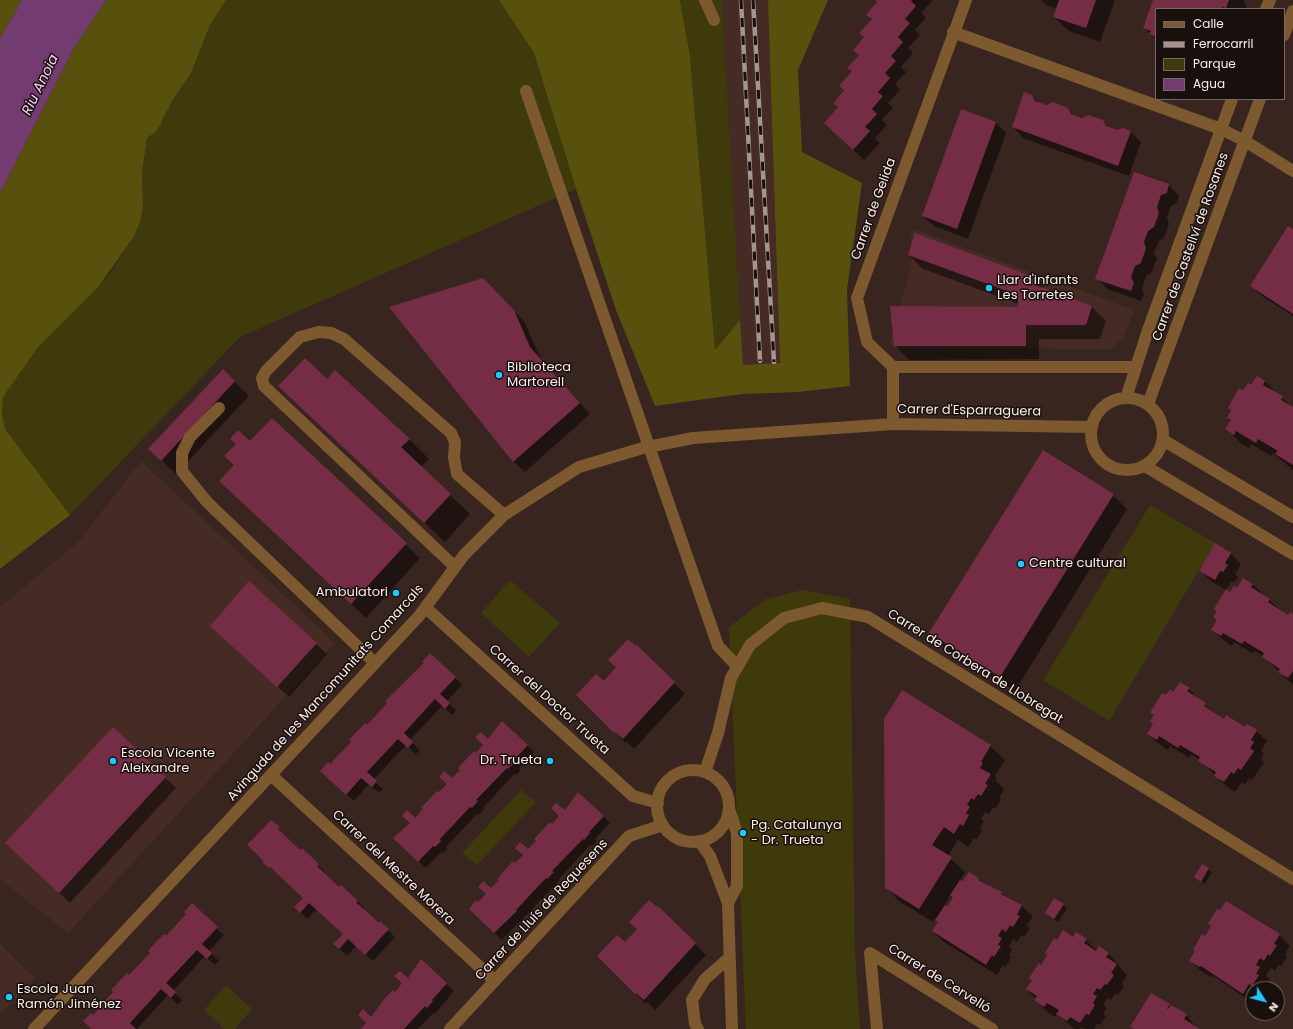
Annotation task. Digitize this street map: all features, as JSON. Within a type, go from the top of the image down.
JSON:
[{"type":"street","points":[[705,0],[706,6],[714,20]]},
{"type":"street","name":"Carrer de Gelida","points":[[893,367],[867,342],[857,298],[953,32],[966,0]]},
{"type":"street","points":[[1285,32],[1293,11]]},
{"type":"street","points":[[953,32],[1221,129],[1245,141],[1293,172]]},
{"type":"street","points":[[526,91],[718,646],[737,666]]},
{"type":"street","name":"Carrer de Castellví de Rosanes","points":[[1126,398],[1135,367],[1232,100]]},
{"type":"street","name":"Carrer de Castellví de Rosanes","points":[[1148,404],[1260,100]]},
{"type":"street","points":[[454,566],[264,386],[262,378],[266,371],[300,337],[319,332],[331,333],[344,339],[451,433],[455,442],[454,458],[457,474],[504,515]]},
{"type":"street","points":[[893,424],[893,367],[1135,367]]},
{"type":"street","points":[[1126,398],[1138,399],[1148,404],[1161,420],[1163,440],[1160,450],[1145,466],[1134,470],[1122,470],[1111,467],[1101,460],[1095,450],[1091,438],[1092,427],[1096,415],[1104,406],[1114,400],[1126,398]]},
{"type":"street","points":[[219,408],[190,437],[182,453],[182,471],[207,502],[375,663]]},
{"type":"street","name":"Carrer d'Esparraguera","points":[[847,426],[893,424],[1092,427]]},
{"type":"street","name":"Avinguda de les Mancomunitats Comarcals","points":[[41,1027],[426,608],[454,566],[504,515],[580,467],[643,448],[694,438],[847,426]]},
{"type":"street","points":[[1163,440],[1293,517]]},
{"type":"street","points":[[1145,466],[1293,554]]},
{"type":"street","name":"Carrer del Doctor Trueta","points":[[426,608],[633,796],[658,803]]},
{"type":"street","name":"Carrer de Corbera de Llobregat","points":[[706,772],[732,678],[737,666],[750,645],[784,618],[822,608],[868,618],[1293,878]]},
{"type":"street","points":[[728,903],[738,886],[737,833],[724,787],[716,778],[706,772],[689,771],[674,776],[666,783],[660,792],[658,803],[658,811],[663,825],[670,833],[678,838],[688,841],[699,841],[710,838],[726,821],[729,809]]},
{"type":"street","name":"Carrer del Mestre Morera","points":[[271,775],[495,982]]},
{"type":"street","name":"Carrer de Lluís de Requesens","points":[[450,1029],[629,836],[663,825]]},
{"type":"street","points":[[699,841],[710,856],[728,903],[732,1029]]},
{"type":"street","name":"Carrer de Cervelló","points":[[877,1029],[870,953],[992,1029]]},
{"type":"street","points":[[698,1029],[695,1024],[692,1000],[705,979],[729,958]]},
{"type":"shaded area","points":[[0,0],[22,0],[0,39]]},
{"type":"shaded area","points":[[106,0],[226,0],[210,25],[191,73],[172,101],[157,131],[147,138],[142,173],[143,205],[140,223],[133,238],[99,286],[39,346],[3,397],[2,414],[5,429],[70,515],[0,569],[0,193],[75,46]]},
{"type":"shaded area","points":[[499,0],[680,0],[690,56],[715,350],[740,320],[743,365],[780,363],[768,0],[828,0],[798,70],[802,152],[862,183],[847,289],[850,386],[798,392],[742,394],[655,406],[616,310],[576,189],[534,53]]},
{"type":"shaded area","points":[[722,0],[768,0],[780,364],[742,365]]},
{"type":"shaded area","name":"Llar d'infants Les Torretes","points":[[916,230],[1134,310],[1123,339],[1110,349],[894,348],[890,344],[911,265],[911,233]]},
{"type":"shaded area","name":"Escola Vicente Aleixandre","points":[[141,461],[335,643],[68,933],[0,879],[0,607],[79,541]]},
{"type":"shaded area","name":"Escola Juan Ramón Jiménez","points":[[0,944],[35,978],[0,1015]]},
{"type":"green space","points":[[226,0],[499,0],[534,53],[576,189],[240,337],[70,515],[5,429],[2,414],[3,397],[39,346],[109,275],[133,238],[140,223],[143,205],[142,173],[147,138],[157,131],[172,101],[191,73],[210,25]]},
{"type":"green space","points":[[680,0],[722,0],[740,320],[715,351],[690,56]]},
{"type":"green space","points":[[1150,505],[1215,543],[1109,721],[1043,680]]},
{"type":"green space","points":[[510,580],[560,623],[529,657],[481,613]]},
{"type":"green space","points":[[803,590],[850,599],[855,953],[860,1029],[746,1029],[729,627],[766,599]]},
{"type":"green space","points":[[521,790],[536,802],[477,865],[462,853]]},
{"type":"green space","points":[[226,985],[252,1009],[235,1029],[224,1029],[204,1010]]},
{"type":"water","name":"Riu Anoia","points":[[22,0],[106,0],[75,46],[0,193],[0,39]]},
{"type":"building","points":[[875,0],[912,0],[911,1],[916,6],[905,19],[910,23],[898,37],[903,42],[891,56],[896,61],[885,73],[890,78],[878,92],[883,96],[872,109],[877,114],[865,127],[870,131],[853,150],[824,123],[838,107],[833,104],[844,90],[839,86],[852,71],[847,68],[859,55],[853,50],[864,37],[859,33],[872,19],[866,15],[877,2]]},
{"type":"building","points":[[1059,0],[1096,0],[1086,28],[1053,17]]},
{"type":"building","points":[[1153,0],[1229,0],[1226,8],[1155,8],[1155,37],[1149,34],[1151,31],[1143,28]]},
{"type":"building","points":[[1024,92],[1032,95],[1035,101],[1047,105],[1053,102],[1068,108],[1071,114],[1082,118],[1088,115],[1103,120],[1106,126],[1117,130],[1123,128],[1131,131],[1118,166],[1012,127]]},
{"type":"building","points":[[961,109],[996,122],[957,229],[922,216]]},
{"type":"building","points":[[1134,172],[1169,184],[1167,193],[1161,195],[1157,207],[1159,213],[1154,227],[1148,231],[1144,242],[1146,248],[1141,263],[1135,266],[1131,277],[1134,283],[1131,291],[1095,279]]},
{"type":"building","points":[[1288,226],[1293,229],[1293,314],[1250,286]]},
{"type":"building","points":[[915,233],[1036,278],[1033,284],[1092,306],[1086,325],[1026,325],[1026,346],[894,346],[890,306],[1018,307],[1018,295],[908,255]]},
{"type":"building","name":"Biblioteca Martorell","points":[[483,278],[514,310],[530,347],[580,403],[513,462],[389,307]]},
{"type":"building","points":[[305,358],[327,379],[335,370],[410,439],[401,447],[451,494],[424,523],[278,386]]},
{"type":"building","points":[[223,369],[235,381],[161,461],[148,449]]},
{"type":"building","points":[[1257,376],[1265,381],[1263,385],[1283,396],[1281,400],[1293,407],[1293,465],[1275,454],[1278,451],[1258,439],[1256,443],[1236,431],[1234,435],[1225,429],[1231,420],[1227,418],[1231,410],[1228,408],[1239,388],[1243,390],[1248,383],[1251,385]]},
{"type":"building","points":[[272,418],[407,543],[351,604],[219,481],[234,465],[224,456],[236,444],[230,439],[238,430],[250,441]]},
{"type":"building","name":"Centre cultural","points":[[1043,450],[1114,494],[1000,677],[929,633]]},
{"type":"building","points":[[1215,543],[1231,553],[1225,563],[1228,565],[1223,572],[1220,571],[1215,580],[1199,571]]},
{"type":"building","points":[[1243,578],[1253,584],[1251,587],[1270,599],[1268,602],[1288,615],[1290,612],[1293,614],[1293,671],[1288,678],[1278,672],[1280,669],[1262,657],[1264,653],[1244,641],[1242,644],[1223,633],[1221,636],[1211,630],[1217,620],[1213,617],[1217,611],[1214,609],[1226,589],[1230,592],[1234,586],[1237,588]]},
{"type":"building","points":[[249,581],[317,643],[277,687],[210,626]]},
{"type":"building","points":[[628,639],[636,646],[637,645],[675,682],[623,739],[615,732],[614,733],[576,695],[596,674],[604,681],[616,667],[608,660]]},
{"type":"building","points":[[430,653],[456,677],[440,694],[450,703],[445,709],[435,699],[404,733],[413,742],[408,748],[398,739],[367,772],[377,781],[372,787],[361,778],[346,795],[320,771],[328,762],[330,764],[351,742],[349,740],[365,723],[367,725],[387,703],[385,701],[424,663],[422,662]]},
{"type":"building","points":[[1180,682],[1190,688],[1187,691],[1206,703],[1204,706],[1224,719],[1226,715],[1245,727],[1247,724],[1257,730],[1251,740],[1254,742],[1250,748],[1254,751],[1241,770],[1238,768],[1234,774],[1231,772],[1224,782],[1214,776],[1216,772],[1198,761],[1200,757],[1180,745],[1178,748],[1159,736],[1157,740],[1147,734],[1153,724],[1150,721],[1154,715],[1150,713],[1162,693],[1166,695],[1170,689],[1173,692]]},
{"type":"building","points":[[902,690],[991,745],[981,762],[983,763],[980,768],[991,774],[985,784],[988,785],[981,796],[978,794],[974,800],[971,798],[967,805],[970,807],[966,813],[969,815],[963,826],[960,824],[954,834],[944,827],[932,845],[952,857],[919,909],[885,888],[884,719]]},
{"type":"building","points":[[502,721],[528,745],[513,761],[515,762],[508,769],[507,768],[476,800],[478,801],[472,808],[470,807],[440,839],[441,841],[435,847],[433,846],[418,862],[393,838],[410,823],[402,816],[407,810],[415,818],[423,809],[421,808],[437,791],[439,792],[447,784],[439,777],[444,771],[452,778],[460,770],[458,768],[474,751],[476,753],[483,745],[475,737],[481,732],[488,739]]},
{"type":"building","points":[[113,727],[166,777],[59,893],[5,843]]},
{"type":"building","points":[[578,792],[604,816],[589,832],[590,833],[584,840],[583,839],[552,871],[554,872],[547,879],[546,878],[516,910],[517,911],[494,933],[469,909],[476,900],[478,902],[486,894],[478,887],[483,881],[491,888],[513,861],[515,863],[523,855],[515,848],[520,842],[528,849],[536,841],[534,839],[550,822],[552,824],[559,816],[551,808],[556,803],[565,810]]},
{"type":"building","points":[[271,820],[280,827],[278,829],[300,850],[302,848],[319,864],[317,866],[339,887],[341,885],[358,901],[356,902],[379,923],[380,921],[389,929],[365,955],[348,939],[339,949],[333,944],[343,934],[309,903],[300,913],[294,907],[303,898],[270,867],[269,868],[262,862],[264,861],[247,845]]},
{"type":"building","points":[[1202,864],[1209,868],[1201,882],[1194,877]]},
{"type":"building","points":[[969,872],[979,878],[978,880],[1002,892],[1001,894],[1022,905],[1017,915],[1020,916],[1013,927],[1010,925],[1006,932],[1002,929],[998,936],[1002,938],[998,945],[1001,946],[994,957],[992,955],[986,965],[932,931],[938,922],[935,920],[945,905],[947,907],[953,897],[950,895],[960,880],[963,881]]},
{"type":"building","points":[[1054,898],[1064,904],[1054,919],[1045,913]]},
{"type":"building","points":[[649,900],[657,907],[658,906],[696,943],[644,1000],[636,993],[635,994],[597,956],[617,935],[625,942],[637,929],[629,922]]},
{"type":"building","points":[[1226,901],[1280,934],[1274,944],[1277,945],[1270,956],[1268,954],[1264,961],[1260,958],[1256,965],[1260,967],[1256,974],[1259,975],[1255,981],[1245,981],[1245,991],[1243,994],[1201,966],[1200,967],[1189,961],[1202,934],[1205,936],[1211,926],[1208,924],[1217,909],[1220,910]]},
{"type":"building","points":[[192,903],[218,927],[202,944],[212,953],[207,959],[197,950],[166,983],[176,992],[171,998],[161,989],[130,1023],[136,1029],[91,1029],[83,1021],[91,1013],[93,1015],[113,992],[111,990],[127,973],[129,975],[150,953],[148,951],[156,942],[164,934],[166,936],[186,914],[184,912]]},
{"type":"building","points":[[1063,930],[1073,937],[1076,932],[1087,939],[1084,943],[1096,951],[1099,946],[1109,953],[1106,957],[1117,964],[1111,973],[1114,975],[1107,985],[1105,984],[1100,990],[1097,988],[1093,994],[1097,996],[1093,1003],[1095,1005],[1089,1015],[1086,1014],[1080,1023],[1070,1017],[1067,1021],[1056,1014],[1059,1010],[1047,1003],[1044,1007],[1034,1000],[1037,996],[1026,989],[1032,980],[1029,978],[1039,963],[1041,965],[1047,955],[1045,953],[1054,938],[1057,940]]},
{"type":"building","points":[[421,959],[447,983],[427,1008],[425,1006],[404,1029],[360,1029],[366,1023],[358,1015],[363,1009],[371,1017],[385,998],[393,990],[395,992],[402,983],[394,976],[400,971],[408,978]]},
{"type":"building","points":[[1151,993],[1170,1004],[1167,1009],[1171,1005],[1187,1014],[1184,1019],[1200,1029],[1134,1029],[1130,1027]]},
{"type":"railway","points":[[741,0],[760,361]]},
{"type":"railway","points":[[753,0],[774,362]]},
{"type":"place","name":"Llar d'infants Les Torretes","points":[[989,288]]},
{"type":"place","name":"Biblioteca Martorell","points":[[499,375]]},
{"type":"place","name":"Centre cultural","points":[[1021,564]]},
{"type":"place","name":"Ambulatori","points":[[396,593]]},
{"type":"place","name":"Escola Vicente Aleixandre","points":[[113,761]]},
{"type":"place","name":"Dr. Trueta","points":[[550,761]]},
{"type":"place","name":"Pg. Catalunya - Dr. Trueta","points":[[743,833]]},
{"type":"place","name":"Escola Juan Ramón Jiménez","points":[[9,997]]}]
